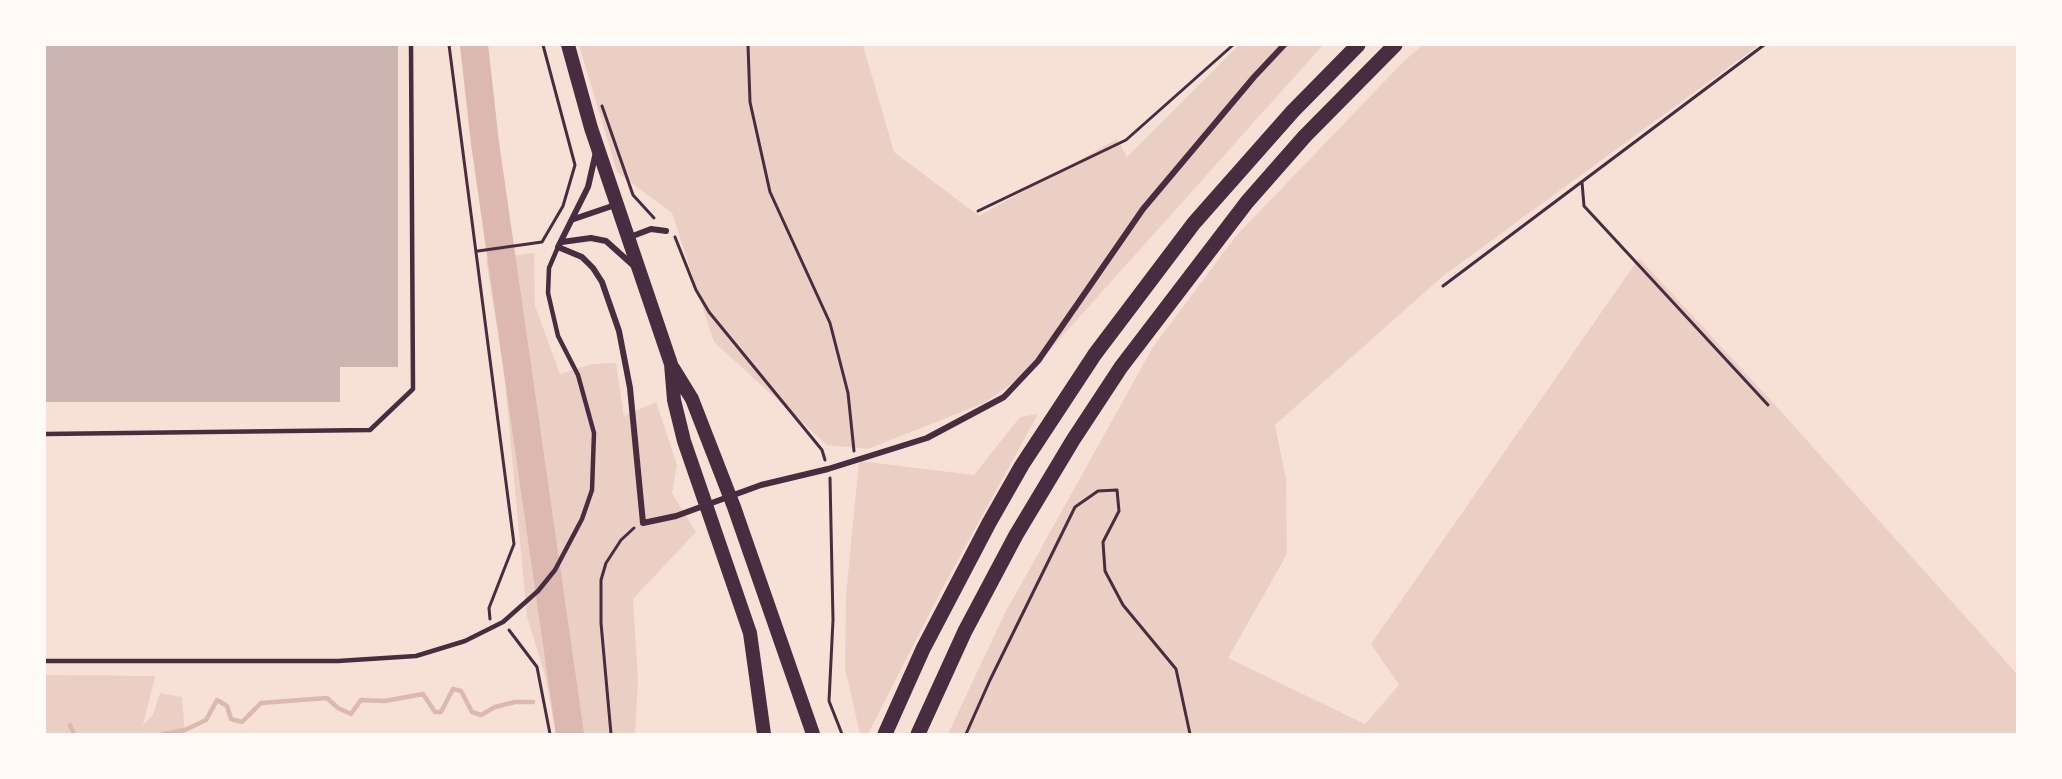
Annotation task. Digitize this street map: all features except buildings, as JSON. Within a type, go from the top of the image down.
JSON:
[{"type":"highway","points":[[887,730],[923,649],[989,522],[1022,465],[1089,362],[1194,223],[1293,111],[1358,45]]},
{"type":"highway","points":[[918,734],[964,631],[1016,535],[1073,440],[1121,367],[1196,265],[1247,202],[1318,123],[1395,45]]},
{"type":"main road","points":[[568,45],[597,146],[630,237],[671,364],[692,399],[734,507],[813,734]]},
{"type":"main road","points":[[671,364],[674,400],[684,441],[750,633],[764,734]]},
{"type":"street","points":[[560,244],[582,257],[593,268],[602,282],[619,331],[630,388],[643,523],[676,516],[761,485],[828,469],[927,438],[1004,397],[1038,360],[1143,209],[1254,77],[1284,45]]},
{"type":"street","points":[[560,244],[588,187],[597,146]]},
{"type":"street","points":[[573,219],[597,209],[618,204]]},
{"type":"street","points":[[630,237],[651,229],[666,231]]},
{"type":"street","points":[[560,244],[591,238],[606,241],[642,275]]},
{"type":"lane","points":[[45,434],[370,430],[412,389],[411,45]]},
{"type":"lane","points":[[45,661],[338,661],[416,656],[465,641],[503,622],[521,607],[555,570],[582,519],[592,490],[594,434],[578,375],[558,336],[548,293],[549,268],[560,244]]},
{"type":"path","points":[[449,45],[514,543],[489,608],[491,628]]},
{"type":"path","points":[[477,251],[542,242],[563,206],[575,165],[543,45]]},
{"type":"path","points":[[748,45],[750,102],[770,192],[830,323],[848,393],[855,459]]},
{"type":"path","points":[[978,211],[1126,140],[1233,45]]},
{"type":"path","points":[[1443,286],[1764,45]]},
{"type":"path","points":[[600,101],[633,195],[666,231],[676,238],[696,290],[709,312],[822,450],[832,488],[833,620],[829,701],[842,734]]},
{"type":"path","points":[[1582,182],[1584,206],[1768,405]]},
{"type":"path","points":[[966,734],[990,680],[1076,507],[1098,491],[1118,490],[1119,511],[1103,542],[1106,571],[1123,605],[1176,669],[1190,734]]},
{"type":"path","points":[[611,734],[601,623],[601,580],[606,563],[621,540],[643,523]]},
{"type":"path","points":[[503,622],[537,667],[550,734]]},
{"type":"shaded area","points":[[579,45],[863,45],[894,152],[979,216],[1117,139],[1127,157],[1239,45],[1323,45],[1033,369],[984,403],[868,449],[827,445],[714,342],[672,213],[617,172]]},
{"type":"shaded area","points":[[1423,45],[1759,45],[1443,276],[1275,425],[1286,479],[1287,554],[1228,658],[1365,724],[1399,685],[1371,644],[1639,258],[2017,674],[2017,734],[948,734],[1005,613],[1153,347],[1236,236],[1404,61]]},
{"type":"shaded area","points":[[534,253],[535,306],[560,374],[592,364],[616,363],[624,416],[656,402],[677,465],[672,493],[696,532],[633,599],[638,681],[635,734],[556,734],[545,675],[527,617],[504,371],[486,259]]},
{"type":"shaded area","points":[[1038,414],[941,591],[868,734],[860,734],[845,668],[846,596],[859,461],[974,475],[1020,417]]},
{"type":"shaded area","points":[[45,675],[155,676],[143,725],[153,715],[160,693],[182,697],[185,734],[45,734]]},
{"type":"waterway","points":[[474,45],[485,143],[570,734]]},
{"type":"waterway","points":[[163,734],[185,730],[206,720],[217,700],[227,706],[231,719],[242,722],[261,703],[327,698],[338,708],[351,714],[361,700],[385,701],[423,694],[435,712],[441,712],[453,689],[461,691],[472,712],[481,715],[495,707],[515,702],[533,702]]},
{"type":"waterway","points":[[70,725],[74,734]]}]
